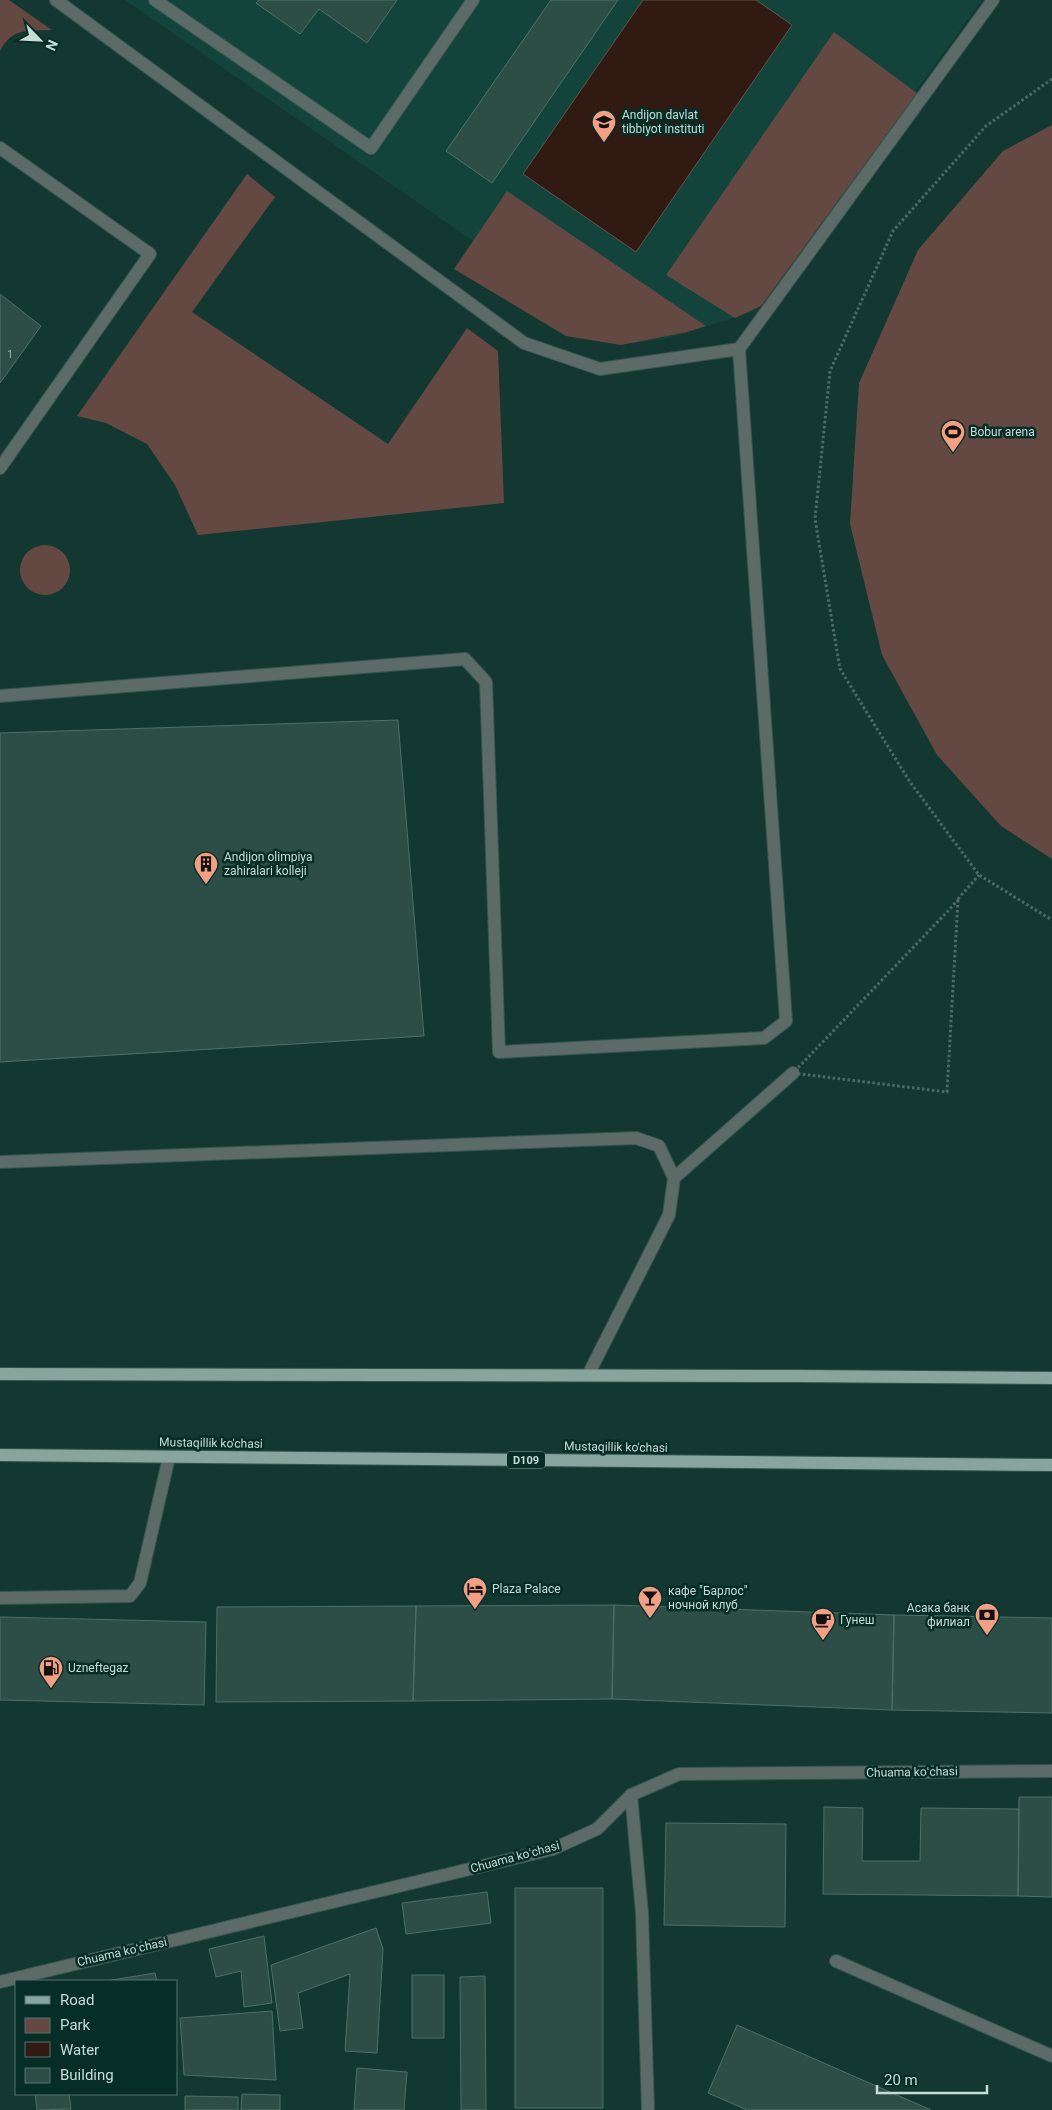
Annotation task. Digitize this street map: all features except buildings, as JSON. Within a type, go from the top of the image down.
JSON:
[{"type":"main road","points":[[0,1374],[1052,1378]]},
{"type":"main road","name":"Mustaqillik ko'chasi","points":[[0,1455],[1052,1465]]},
{"type":"street","points":[[56,0],[524,343],[600,369],[740,349]]},
{"type":"street","points":[[155,0],[371,148],[473,0]]},
{"type":"street","points":[[0,696],[465,659],[486,682],[499,1052],[764,1038],[786,1021],[740,349],[994,0]]},
{"type":"street","points":[[0,148],[150,254],[0,468]]},
{"type":"street","points":[[674,1178],[793,1073]]},
{"type":"street","points":[[0,1162],[636,1138],[659,1146],[674,1178],[670,1215],[588,1375]]},
{"type":"street","points":[[0,1598],[130,1596],[140,1582],[168,1457]]},
{"type":"street","name":"Chuama koʻchasi","points":[[0,1982],[553,1849],[598,1828],[631,1795],[679,1774],[1052,1771]]},
{"type":"street","points":[[631,1795],[642,1913],[648,2110]]},
{"type":"street","points":[[836,1961],[1052,2056]]},
{"type":"path","points":[[1052,79],[986,126],[893,231],[830,371],[815,519],[840,669],[910,782],[979,875],[1052,920]]},
{"type":"path","points":[[793,1073],[958,900],[979,875]]},
{"type":"path","points":[[793,1073],[947,1092],[958,900]]},
{"type":"shaded area","name":"Andijon davlat tibbiyot instituti","points":[[125,0],[982,0],[756,311],[665,339],[622,344]]},
{"type":"green space","points":[[0,0],[9,0],[52,30],[29,31],[16,34],[5,43],[0,51]]},
{"type":"green space","points":[[834,32],[917,93],[761,306],[735,318],[666,275]]},
{"type":"green space","name":"Bobur arena","points":[[1052,125],[1052,859],[1001,826],[937,755],[882,655],[850,524],[859,383],[918,250],[1003,151]]},
{"type":"green space","points":[[247,174],[275,197],[192,312],[388,444],[467,328],[498,351],[504,503],[198,535],[175,485],[147,444],[106,423],[77,416]]},
{"type":"green space","points":[[507,191],[706,326],[687,332],[621,345],[566,336],[454,269]]},
{"type":"green space","points":[[45,545],[59,549],[66,556],[70,570],[66,584],[59,591],[45,595],[31,591],[24,584],[20,570],[24,556],[31,549]]},
{"type":"water","points":[[643,0],[756,0],[792,25],[636,252],[523,174]]},
{"type":"place","name":"Andijon davlat tibbiyot instituti","points":[[604,143]]},
{"type":"place","name":"Bobur arena","points":[[953,453]]},
{"type":"place","name":"Andijon olimpiya zahiralari kolleji","points":[[206,885]]},
{"type":"place","name":"Plaza Palace","points":[[475,1610]]},
{"type":"place","name":"кафе \"Барлос\" ночной клуб","points":[[650,1619]]},
{"type":"place","name":"Асака банк филиал","points":[[987,1636]]},
{"type":"place","name":"Гунеш","points":[[823,1641]]},
{"type":"place","name":"Uzneftegaz","points":[[51,1689]]}]
